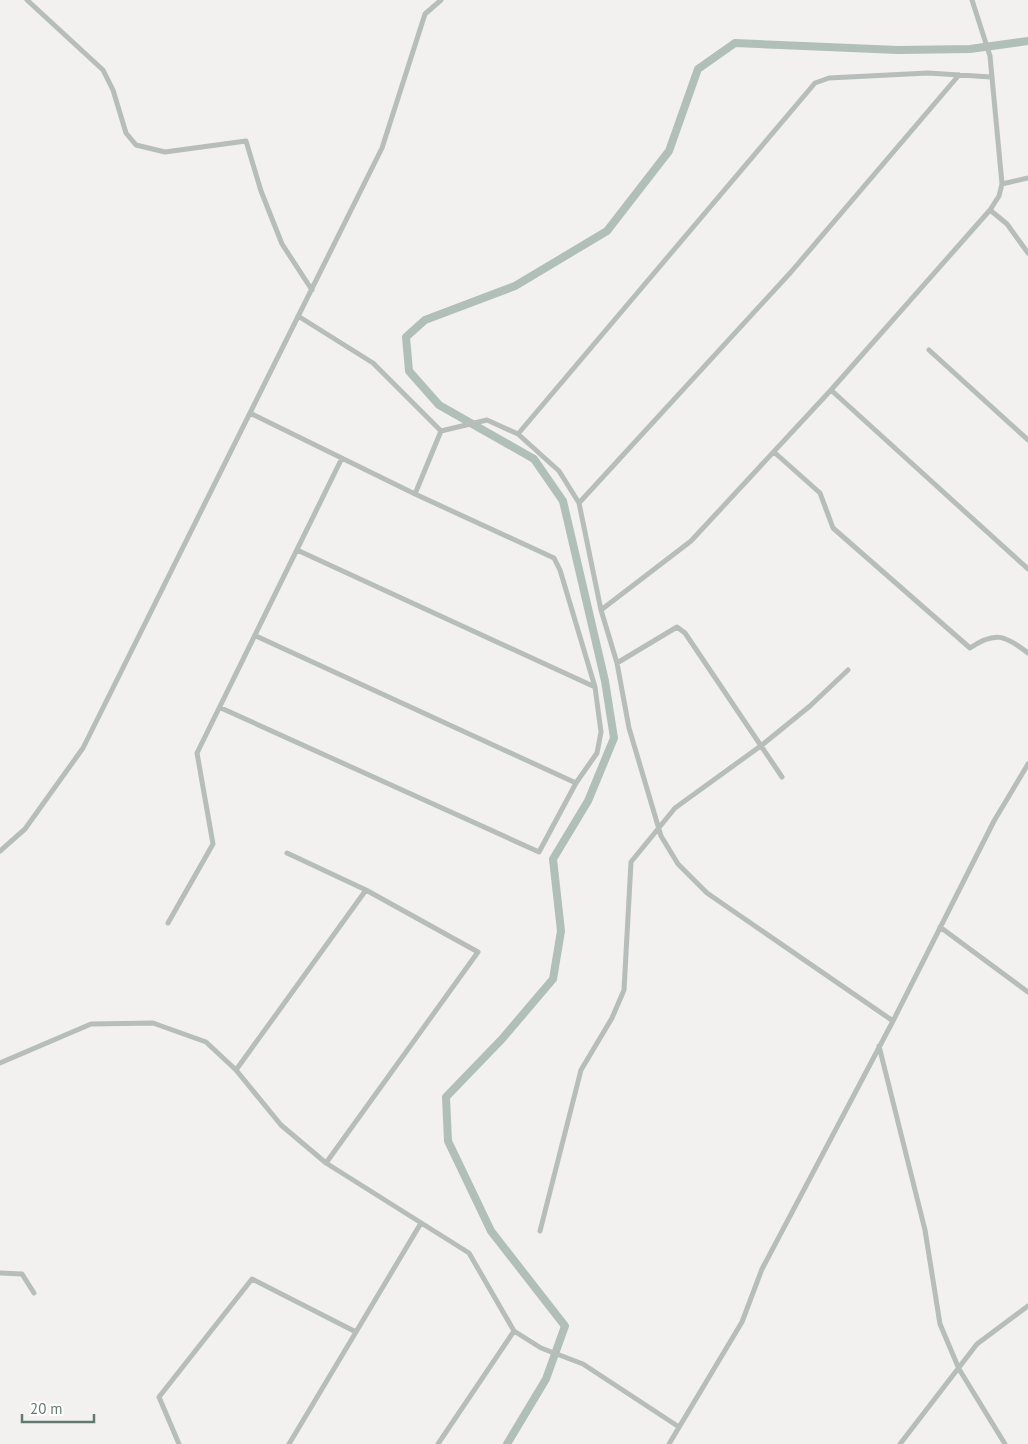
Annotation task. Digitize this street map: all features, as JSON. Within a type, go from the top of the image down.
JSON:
[{"type":"street","points":[[28,0],[103,70],[113,90],[126,133],[136,145],[165,152],[246,141],[261,191],[282,244],[312,290]]},
{"type":"street","points":[[0,851],[24,829],[83,748],[382,148],[425,14],[441,0]]},
{"type":"street","points":[[601,610],[691,542],[831,390],[990,210],[999,196],[1002,184],[990,56],[972,0]]},
{"type":"street","points":[[518,434],[815,83],[829,78],[928,73],[991,78]]},
{"type":"street","points":[[579,503],[791,272],[959,75]]},
{"type":"street","points":[[1002,184],[1028,178]]},
{"type":"street","points":[[990,210],[1007,224],[1028,252]]},
{"type":"street","points":[[298,316],[373,363],[441,431]]},
{"type":"street","points":[[929,350],[1028,440]]},
{"type":"street","points":[[831,390],[1028,569]]},
{"type":"street","points":[[220,708],[539,852],[576,783],[597,753],[601,732],[595,687],[560,570],[554,558],[414,494],[250,413]]},
{"type":"street","points":[[441,431],[487,420],[518,434],[559,471],[579,503],[601,610],[617,663],[629,728],[661,836],[678,864],[707,893],[893,1021]]},
{"type":"street","points":[[414,494],[441,431]]},
{"type":"street","points":[[774,452],[820,493],[834,528],[970,648],[986,637],[1011,640],[1028,653]]},
{"type":"street","points":[[168,923],[213,844],[197,753],[342,458]]},
{"type":"street","points":[[297,550],[595,687]]},
{"type":"street","points":[[617,663],[677,627],[686,633],[782,777]]},
{"type":"street","points":[[256,636],[576,783]]},
{"type":"street","points":[[540,1230],[581,1070],[612,1018],[624,990],[631,862],[675,808],[762,745],[810,706],[848,670]]},
{"type":"street","points":[[669,1444],[742,1322],[762,1269],[893,1021],[994,821],[1028,764]]},
{"type":"street","points":[[287,852],[366,890],[478,952],[326,1163]]},
{"type":"street","points":[[236,1070],[366,890]]},
{"type":"street","points":[[940,927],[1028,992]]},
{"type":"street","points":[[0,1063],[91,1024],[153,1023],[206,1042],[236,1070],[281,1125],[326,1163],[469,1253],[514,1331],[542,1348],[583,1364],[678,1427]]},
{"type":"street","points":[[879,1045],[925,1230],[940,1324],[959,1369],[1005,1444]]},
{"type":"street","points":[[289,1444],[421,1223]]},
{"type":"street","points":[[0,1273],[22,1274],[34,1293]]},
{"type":"street","points":[[179,1444],[160,1397],[252,1280],[356,1332]]},
{"type":"street","points":[[900,1444],[977,1344],[1028,1306]]},
{"type":"street","points":[[438,1444],[514,1331]]},
{"type":"waterway","points":[[507,1444],[546,1379],[565,1326],[491,1231],[448,1141],[446,1097],[502,1039],[553,979],[561,931],[553,859],[588,801],[614,738],[605,681],[563,501],[534,459],[439,405],[409,371],[406,337],[425,320],[515,286],[607,231],[669,151],[698,69],[735,43],[898,50],[970,49],[1028,41]]}]
